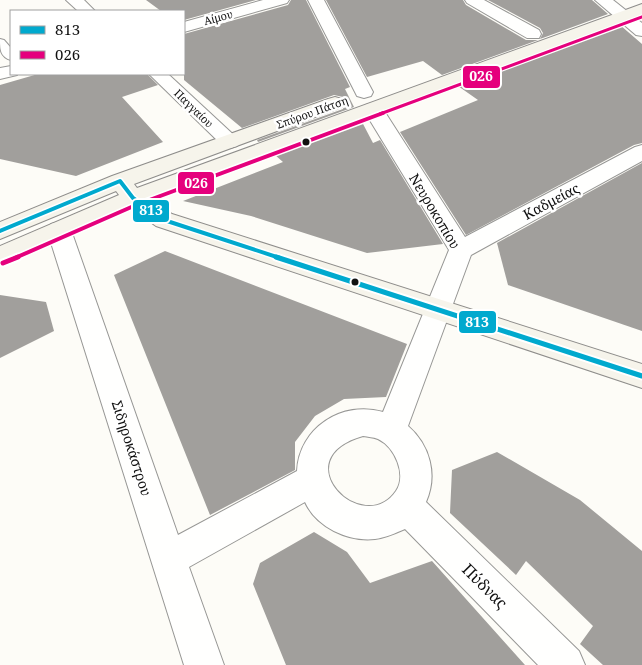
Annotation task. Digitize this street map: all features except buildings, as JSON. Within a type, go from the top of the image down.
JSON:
[{"type":"street","points":[[74,0],[86,10]]},
{"type":"street","name":"Αίμου","points":[[185,27],[280,0]]},
{"type":"street","name":"Νευροκοπίου","points":[[316,0],[368,101],[461,250],[391,430]]},
{"type":"street","points":[[473,0],[533,34]]},
{"type":"street","points":[[616,6],[642,32]]},
{"type":"street","name":"Σπύρου Πάτση","points":[[0,232],[127,190],[368,101],[616,6]]},
{"type":"street","name":"Σπύρου Πάτση","points":[[401,79],[616,6],[642,9]]},
{"type":"street","name":"Παγγαίου","points":[[159,75],[230,142]]},
{"type":"street","name":"Σπύρου Πάτση","points":[[0,256],[59,230],[127,190],[230,142],[368,101],[382,86]]},
{"type":"street","name":"Καδμείας","points":[[461,250],[642,152]]},
{"type":"street","points":[[127,190],[164,220],[642,376]]},
{"type":"street","name":"Σιδηροκάστρου","points":[[59,230],[204,665]]},
{"type":"street","points":[[363,422],[378,424],[391,430],[412,451],[417,479],[414,494],[406,506],[394,515],[377,522],[358,522],[340,516],[326,504],[316,490],[313,480],[314,456],[321,442],[333,430],[349,424],[363,422]]},
{"type":"street","points":[[169,559],[313,480]]},
{"type":"street","name":"Πύδνας","points":[[406,506],[565,665]]},
{"type":"lane","points":[[0,43],[10,55]]},
{"type":"transit line","name":"026","points":[[3,263],[136,205],[642,17]]},
{"type":"transit line","name":"813","points":[[0,231],[120,181],[133,198],[164,220],[642,376]]}]
